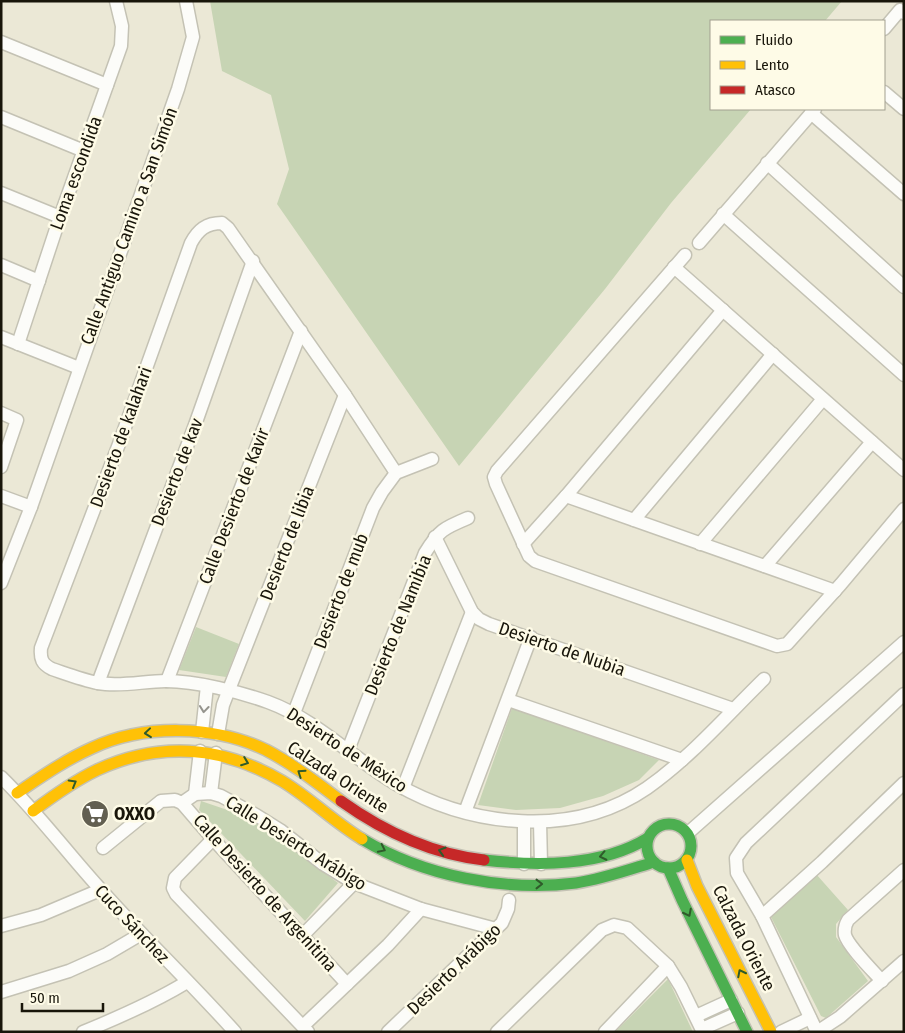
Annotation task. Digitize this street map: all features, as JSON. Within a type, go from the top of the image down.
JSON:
[{"type":"street","name":"Loma escondida","points":[[18,344],[60,217],[121,46],[123,35],[116,1]]},
{"type":"street","name":"Calle Antiguo Camino a San Simón","points":[[1,583],[32,507],[178,89],[193,37],[186,1]]},
{"type":"street","points":[[885,28],[898,8]]},
{"type":"street","points":[[1,42],[107,85]]},
{"type":"street","points":[[885,93],[904,109]]},
{"type":"street","points":[[699,243],[813,111],[904,194]]},
{"type":"street","points":[[1,118],[84,151]]},
{"type":"street","points":[[767,164],[904,287]]},
{"type":"street","points":[[1,193],[60,217]]},
{"type":"street","points":[[723,214],[904,375]]},
{"type":"street","name":"Desierto de kalahari","points":[[46,666],[42,661],[41,648],[119,444],[191,244],[202,229],[214,223],[222,223],[253,261]]},
{"type":"street","points":[[685,255],[497,471],[494,477],[496,484],[529,556],[535,561],[778,646],[787,644],[901,516]]},
{"type":"street","points":[[253,261],[396,473],[432,459]]},
{"type":"street","name":"Desierto de kav","points":[[98,683],[195,425],[253,261]]},
{"type":"street","points":[[1,265],[39,281]]},
{"type":"street","points":[[674,267],[904,470]]},
{"type":"street","points":[[523,544],[566,496],[723,310]]},
{"type":"street","name":"Calle Desierto de Kavir","points":[[167,681],[301,331]]},
{"type":"street","points":[[1,337],[79,368]]},
{"type":"street","points":[[634,520],[773,354]]},
{"type":"street","name":"Desierto de libia","points":[[218,734],[223,705],[345,395]]},
{"type":"street","points":[[700,544],[823,398]]},
{"type":"street","points":[[1,413],[17,420],[1,467]]},
{"type":"street","points":[[765,566],[872,442]]},
{"type":"street","name":"Desierto de mub","points":[[294,713],[373,508],[396,473]]},
{"type":"street","points":[[1,496],[32,507]]},
{"type":"street","points":[[566,496],[835,591]]},
{"type":"street","name":"Desierto de Namibia","points":[[348,750],[425,553],[435,537],[443,529],[468,518]]},
{"type":"street","points":[[403,788],[472,612],[435,537]]},
{"type":"street","name":"Desierto de Nubia","points":[[472,612],[479,619],[489,624],[531,637],[733,709]]},
{"type":"street","points":[[465,812],[531,637]]},
{"type":"street","points":[[688,833],[904,642]]},
{"type":"street","name":"Desierto de México","points":[[46,666],[98,683],[126,684],[167,681],[207,686],[269,702],[294,713],[381,775],[403,788],[465,812],[524,822],[558,821],[580,816],[623,801],[646,788],[682,760],[764,679]]},
{"type":"street","points":[[195,794],[207,686]]},
{"type":"street","points":[[904,694],[740,850],[736,858],[737,873],[762,916],[817,1032],[840,1017],[904,961]]},
{"type":"street","points":[[508,700],[682,760]]},
{"type":"street","name":"Calzada Oriente","points":[[17,793],[102,743],[142,734],[202,732],[239,740],[264,750],[291,765],[351,809],[409,841],[481,861],[524,864],[573,861],[626,850],[648,838]]},
{"type":"street","points":[[212,793],[218,734]]},
{"type":"street","name":"Calzada Oriente","points":[[34,811],[64,788],[110,764],[146,753],[168,750],[200,751],[232,756],[256,766],[283,781],[362,839],[385,851],[449,874],[512,884],[568,883],[604,878],[654,862]]},
{"type":"street","name":"Cuco Sánchez","points":[[1,777],[34,811],[100,890],[230,1030]]},
{"type":"street","points":[[762,916],[822,862],[904,783]]},
{"type":"street","name":"Calle Desierto Arábigo","points":[[182,802],[195,794],[212,793],[256,814],[280,830],[323,864],[354,883],[421,909],[496,930]]},
{"type":"street","points":[[103,848],[161,801],[175,800],[182,802]]},
{"type":"street","name":"Calle Desierto de Argenitina","points":[[182,802],[213,839],[347,984]]},
{"type":"street","points":[[524,822],[524,864]]},
{"type":"street","points":[[540,822],[541,864]]},
{"type":"street","points":[[663,824],[677,824],[688,833],[692,847],[687,860],[682,865],[668,868],[654,862],[647,851],[648,838],[656,827],[663,824]]},
{"type":"street","points":[[213,839],[178,873],[173,883],[176,894],[306,1029],[347,984],[388,945],[421,909]]},
{"type":"street","name":"Calzada Oriente","points":[[687,860],[697,886],[771,1032]]},
{"type":"street","points":[[478,879],[481,861]]},
{"type":"street","points":[[668,868],[747,1032]]},
{"type":"street","points":[[882,981],[849,943],[844,932],[845,925],[848,920],[904,870]]},
{"type":"street","points":[[303,935],[354,883]]},
{"type":"street","points":[[1,926],[41,915],[100,890]]},
{"type":"street","name":"Desierto Arábigo","points":[[388,1032],[496,930],[506,917],[509,900]]},
{"type":"street","points":[[497,1032],[602,930],[614,925],[627,928],[668,966],[681,987],[702,1031],[757,1005]]},
{"type":"street","points":[[1,992],[69,971],[107,954],[141,934]]},
{"type":"street","points":[[605,1032],[668,966]]},
{"type":"street","points":[[84,1032],[158,1000],[187,982]]},
{"type":"street","points":[[696,1016],[750,991]]},
{"type":"street","points":[[781,1032],[810,1018]]},
{"type":"green space","points":[[210,1],[842,1],[826,20],[710,20],[710,110],[750,110],[671,203],[605,289],[459,466],[277,204],[289,169],[271,95],[222,71]]},
{"type":"green space","points":[[196,627],[239,644],[226,677],[179,670]]},
{"type":"green space","points":[[512,708],[659,760],[639,780],[603,796],[560,808],[516,810],[478,805]]},
{"type":"green space","points":[[201,801],[251,818],[338,883],[305,921],[199,810]]},
{"type":"green space","points":[[816,874],[848,910],[836,924],[836,937],[868,981],[826,1018],[821,1016],[770,915]]},
{"type":"green space","points":[[668,979],[693,1032],[615,1032]]},
{"type":"traffic: fast","points":[[673,824],[685,830],[690,837],[691,846],[690,855],[685,862],[678,867],[665,868],[657,865],[650,858],[647,842],[650,834],[657,827],[673,824]]},
{"type":"traffic: fast","points":[[484,860],[525,863],[568,862],[610,855],[630,848],[648,838]]},
{"type":"traffic: fast","points":[[362,839],[411,863],[438,872],[493,883],[521,885],[576,883],[654,862]]},
{"type":"traffic: fast","points":[[668,868],[747,1032]]},
{"type":"traffic: slow","points":[[17,793],[72,758],[112,740],[156,731],[179,731],[202,732],[224,736],[266,750],[341,801]]},
{"type":"traffic: slow","points":[[33,811],[56,794],[97,770],[144,755],[191,751],[237,760],[259,769],[282,781],[362,839]]},
{"type":"traffic: slow","points":[[687,860],[697,886],[771,1032]]},
{"type":"traffic: jam","points":[[341,801],[374,822],[409,840],[427,847],[484,860]]},
{"type":"place","name":"OXXO","points":[[95,814]]}]
